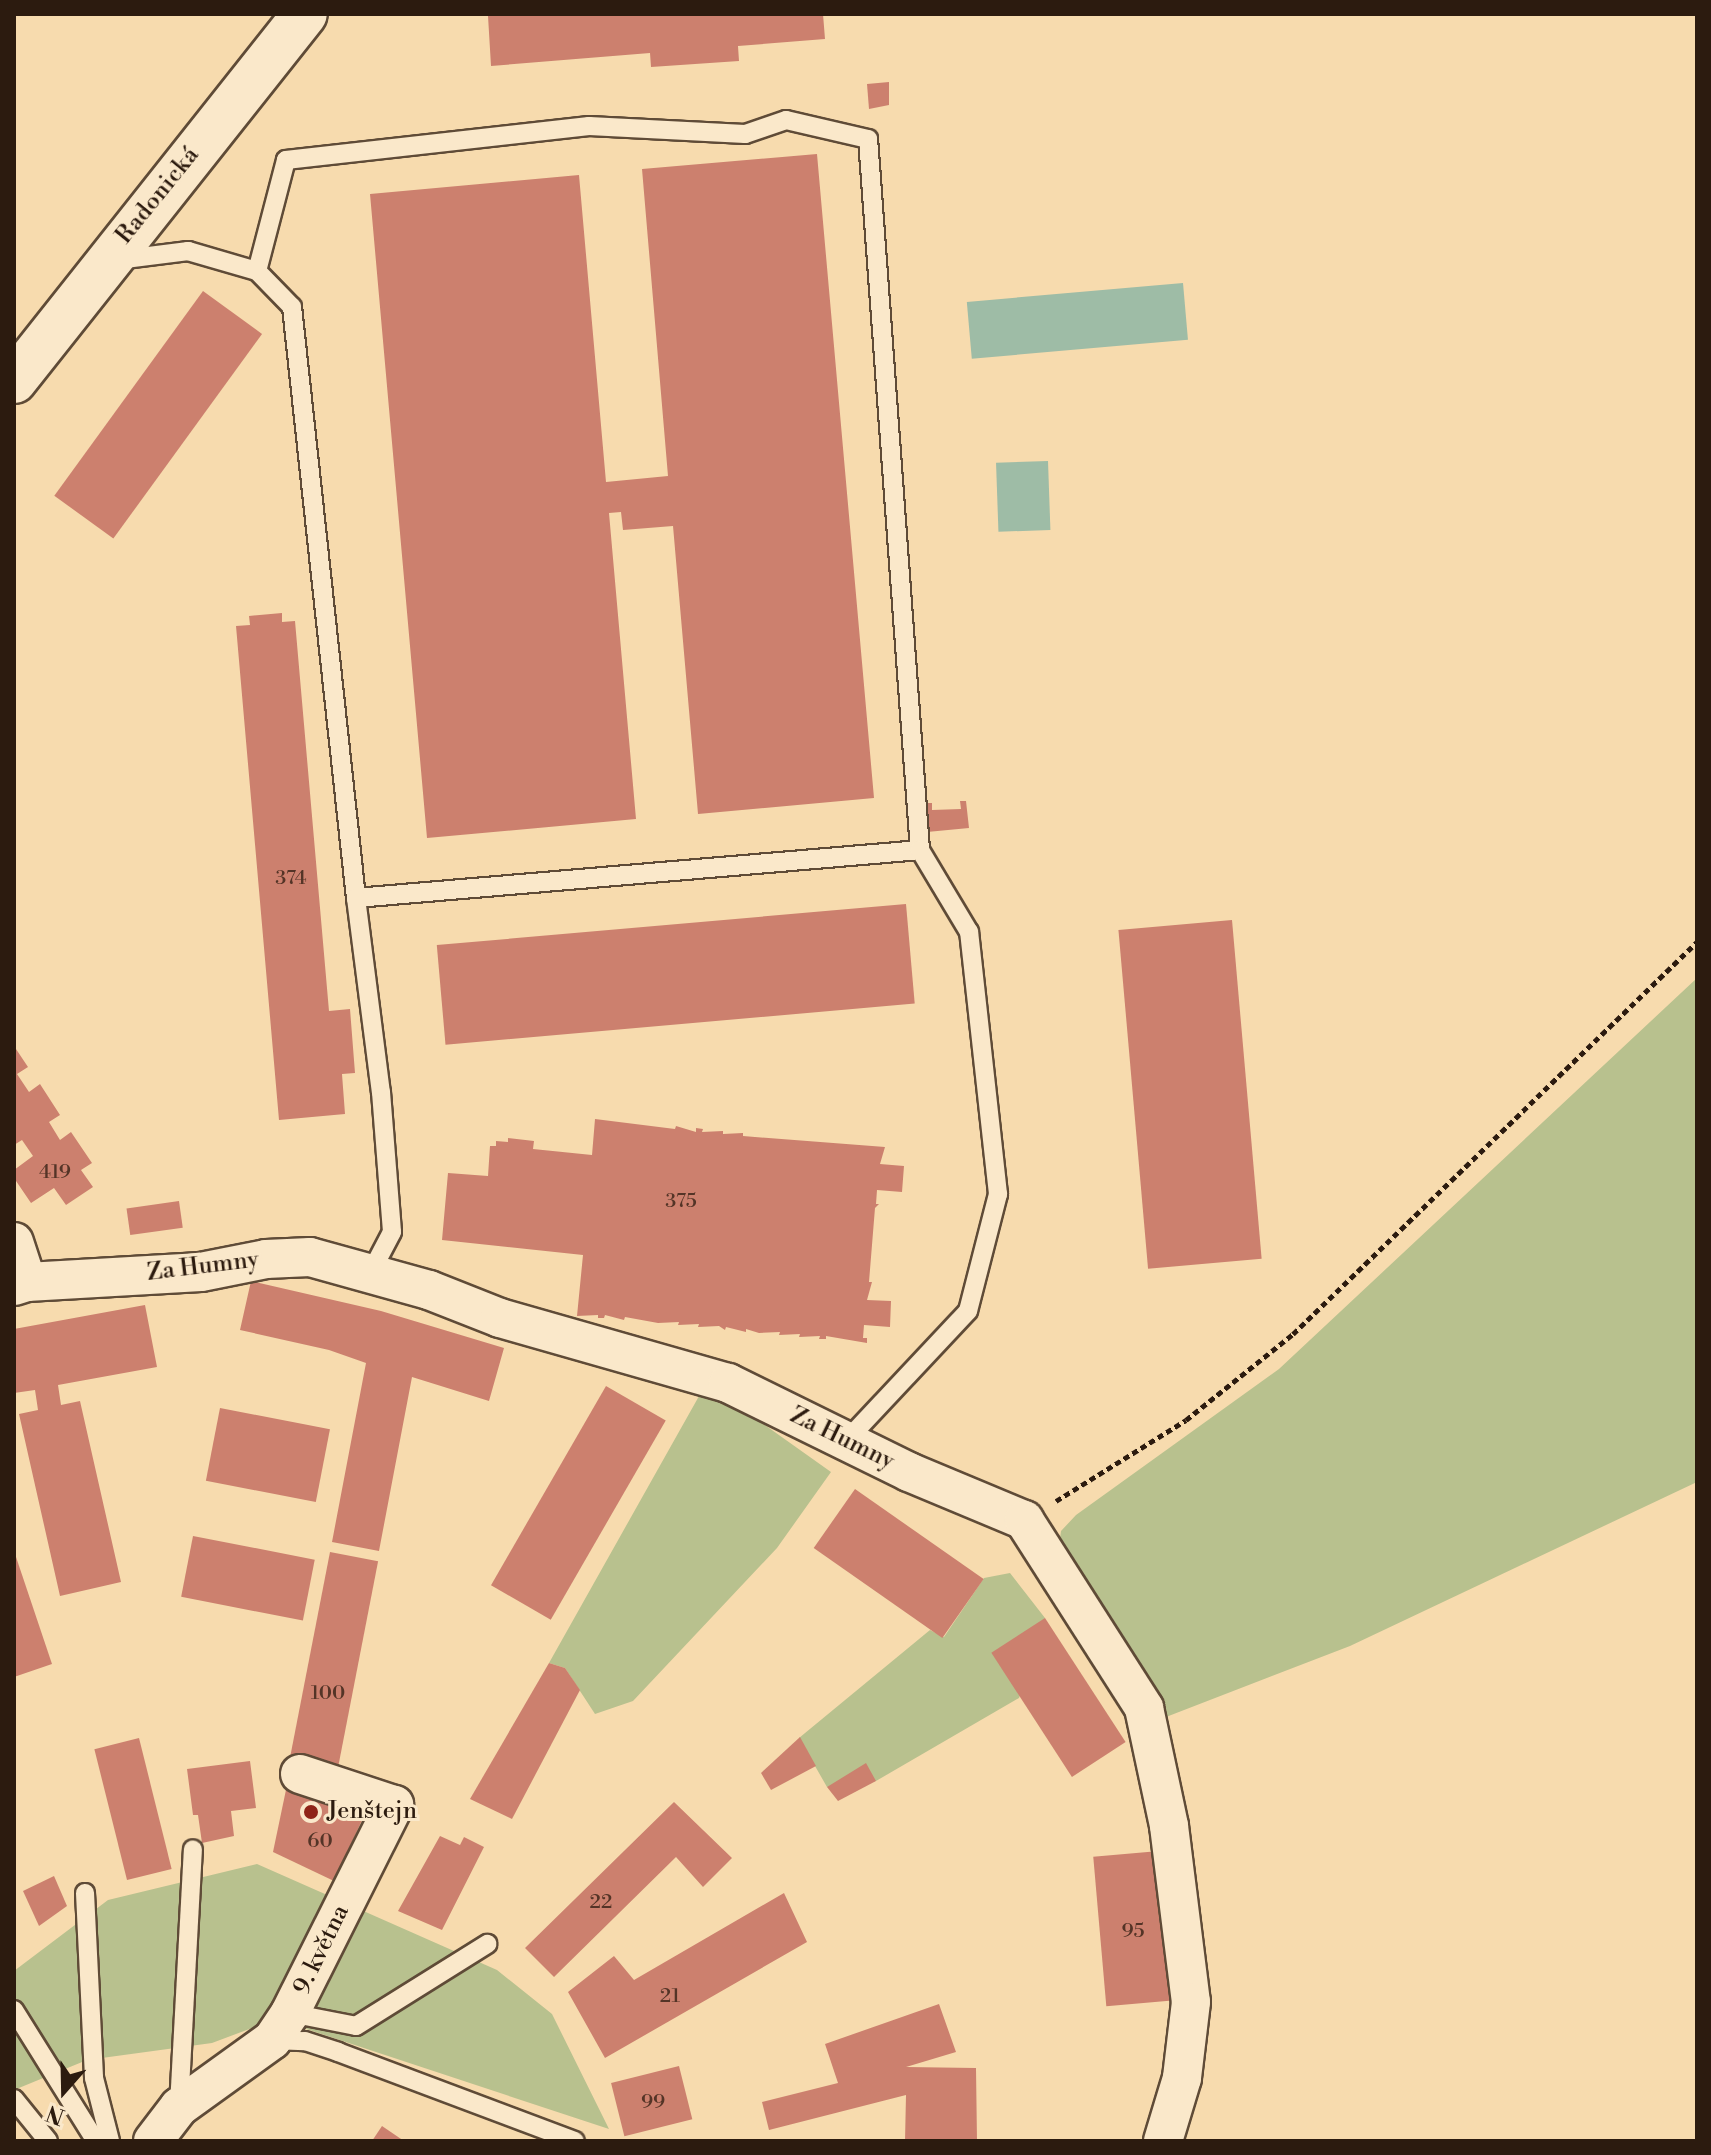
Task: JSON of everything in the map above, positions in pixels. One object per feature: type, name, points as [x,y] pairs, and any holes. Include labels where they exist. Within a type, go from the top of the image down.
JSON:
[{"type":"street","name":"Radonická","points":[[14,381],[305,14]]},
{"type":"street","points":[[14,1242],[20,1284]]},
{"type":"street","name":"Za Humny","points":[[20,1284],[201,1272],[266,1259],[310,1257],[371,1272],[500,1318],[728,1383],[846,1441],[1024,1520]]},
{"type":"street","points":[[1024,1520],[1144,1708],[1169,1826],[1191,2002],[1182,2078],[1163,2141]]},
{"type":"street","name":"9. května","points":[[153,2141],[179,2107],[281,2026],[394,1805],[300,1774]]},
{"type":"lane","points":[[257,271],[286,160],[589,126],[745,134],[786,120],[868,139],[920,850],[969,932],[998,1194],[968,1311],[846,1441]]},
{"type":"lane","points":[[106,262],[188,251],[257,271],[292,307],[356,898],[381,1092],[392,1232],[371,1272]]},
{"type":"lane","points":[[356,898],[920,850]]},
{"type":"lane","points":[[179,2107],[193,1849]]},
{"type":"lane","points":[[85,1893],[94,2078],[110,2141]]},
{"type":"lane","points":[[281,2026],[356,2026],[487,1944]]},
{"type":"lane","points":[[14,2010],[96,2141]]},
{"type":"lane","points":[[281,2026],[305,2041],[575,2141]]},
{"type":"lane","points":[[14,2099],[48,2141]]},
{"type":"path","points":[[1024,1520],[1186,1420],[1293,1334],[1697,942]]},
{"type":"shaded area","points":[[1183,283],[1188,340],[972,359],[967,302]]},
{"type":"shaded area","points":[[1048,461],[1050,530],[998,532],[996,463]]},
{"type":"shaded area","points":[[1697,978],[1697,1482],[1350,1646],[1166,1717],[1100,1606],[1059,1546],[1061,1531],[1076,1515],[1279,1369]]},
{"type":"shaded area","points":[[703,1389],[724,1396],[831,1472],[777,1548],[633,1701],[595,1714],[565,1668],[549,1663]]},
{"type":"shaded area","points":[[1010,1573],[1045,1618],[1019,1698],[876,1781],[827,1787],[799,1738],[930,1630],[944,1637],[984,1578]]},
{"type":"shaded area","points":[[257,1864],[497,1970],[552,2014],[609,2129],[276,2019],[212,2043],[87,2060],[14,2090],[14,1971],[108,1900]]},
{"type":"building","points":[[823,14],[825,39],[738,46],[739,61],[651,67],[650,53],[491,66],[488,16]]},
{"type":"building","points":[[889,82],[889,105],[869,109],[867,84]]},
{"type":"building","points":[[817,154],[874,798],[698,814],[673,526],[623,530],[621,512],[609,513],[636,819],[427,838],[370,194],[579,175],[606,482],[668,476],[642,169]]},
{"type":"building","points":[[203,291],[262,334],[113,539],[54,496]]},
{"type":"building","points":[[282,613],[282,622],[295,621],[329,1011],[350,1009],[355,1073],[342,1074],[345,1114],[279,1120],[236,626],[250,625],[249,616]]},
{"type":"building","points":[[960,801],[966,801],[969,828],[927,832],[926,803],[932,803],[932,810],[961,809]]},
{"type":"building","points":[[906,904],[915,1004],[446,1045],[437,945]]},
{"type":"building","points":[[1232,920],[1262,1259],[1148,1269],[1118,930]]},
{"type":"building","points":[[14,1046],[28,1067],[17,1074],[29,1092],[40,1084],[60,1115],[49,1122],[60,1140],[71,1132],[92,1163],[81,1170],[93,1187],[66,1205],[54,1188],[31,1203],[14,1178],[14,1170],[33,1156],[22,1140],[14,1145]]},
{"type":"building","points":[[595,1119],[675,1129],[676,1126],[696,1132],[696,1128],[703,1129],[702,1132],[723,1131],[723,1134],[743,1133],[743,1136],[885,1147],[880,1164],[904,1166],[902,1192],[877,1190],[876,1204],[879,1204],[875,1208],[869,1282],[872,1282],[867,1300],[891,1301],[890,1327],[864,1325],[863,1338],[867,1338],[867,1343],[826,1336],[826,1339],[819,1339],[820,1336],[799,1337],[800,1334],[779,1335],[780,1332],[759,1333],[746,1329],[746,1332],[726,1327],[725,1330],[719,1326],[698,1327],[699,1324],[678,1325],[679,1322],[658,1323],[625,1317],[624,1320],[605,1315],[604,1318],[598,1318],[598,1315],[577,1316],[583,1255],[442,1240],[448,1173],[488,1176],[490,1146],[496,1146],[496,1141],[508,1142],[508,1138],[534,1141],[533,1149],[592,1155]]},
{"type":"building","points":[[179,1201],[183,1228],[130,1235],[127,1208]]},
{"type":"building","points":[[251,1281],[381,1311],[504,1348],[489,1401],[412,1377],[379,1551],[332,1542],[366,1363],[329,1350],[240,1330]]},
{"type":"building","points":[[145,1305],[157,1367],[58,1385],[61,1405],[80,1401],[121,1582],[60,1596],[19,1414],[38,1410],[35,1390],[14,1393],[14,1329]]},
{"type":"building","points":[[606,1386],[666,1420],[551,1620],[491,1585]]},
{"type":"building","points":[[220,1408],[330,1429],[316,1502],[206,1481]]},
{"type":"building","points":[[855,1489],[984,1579],[942,1638],[814,1548]]},
{"type":"building","points":[[193,1536],[315,1560],[303,1621],[181,1597]]},
{"type":"building","points":[[14,1551],[52,1664],[14,1677]]},
{"type":"building","points":[[330,1552],[378,1561],[337,1771],[289,1762]]},
{"type":"building","points":[[1045,1618],[1126,1742],[1072,1777],[991,1653]]},
{"type":"building","points":[[549,1663],[565,1668],[580,1690],[512,1819],[470,1799]]},
{"type":"building","points":[[800,1737],[816,1766],[771,1790],[761,1773]]},
{"type":"building","points":[[139,1738],[172,1869],[127,1880],[94,1749]]},
{"type":"building","points":[[250,1761],[256,1808],[231,1811],[234,1836],[202,1843],[198,1815],[193,1815],[187,1769]]},
{"type":"building","points":[[866,1763],[876,1781],[838,1801],[827,1787]]},
{"type":"building","points":[[287,1785],[363,1818],[334,1881],[273,1852]]},
{"type":"building","points":[[674,1802],[732,1858],[703,1887],[676,1857],[554,1977],[525,1948]]},
{"type":"building","points":[[440,1836],[460,1845],[464,1837],[484,1847],[442,1930],[398,1911]]},
{"type":"building","points":[[1159,1851],[1172,2000],[1106,2006],[1093,1857]]},
{"type":"building","points":[[54,1876],[67,1906],[39,1926],[23,1891]]},
{"type":"building","points":[[784,1893],[807,1942],[605,2058],[568,1992],[614,1956],[634,1980]]},
{"type":"building","points":[[939,2004],[956,2052],[906,2067],[976,2068],[977,2141],[905,2141],[906,2095],[769,2130],[762,2102],[838,2083],[825,2044]]},
{"type":"building","points":[[679,2066],[692,2119],[624,2136],[611,2083]]},
{"type":"building","points":[[382,2126],[404,2141],[372,2141]]},
{"type":"place","name":"Jenštejn","points":[[311,1812]]}]
